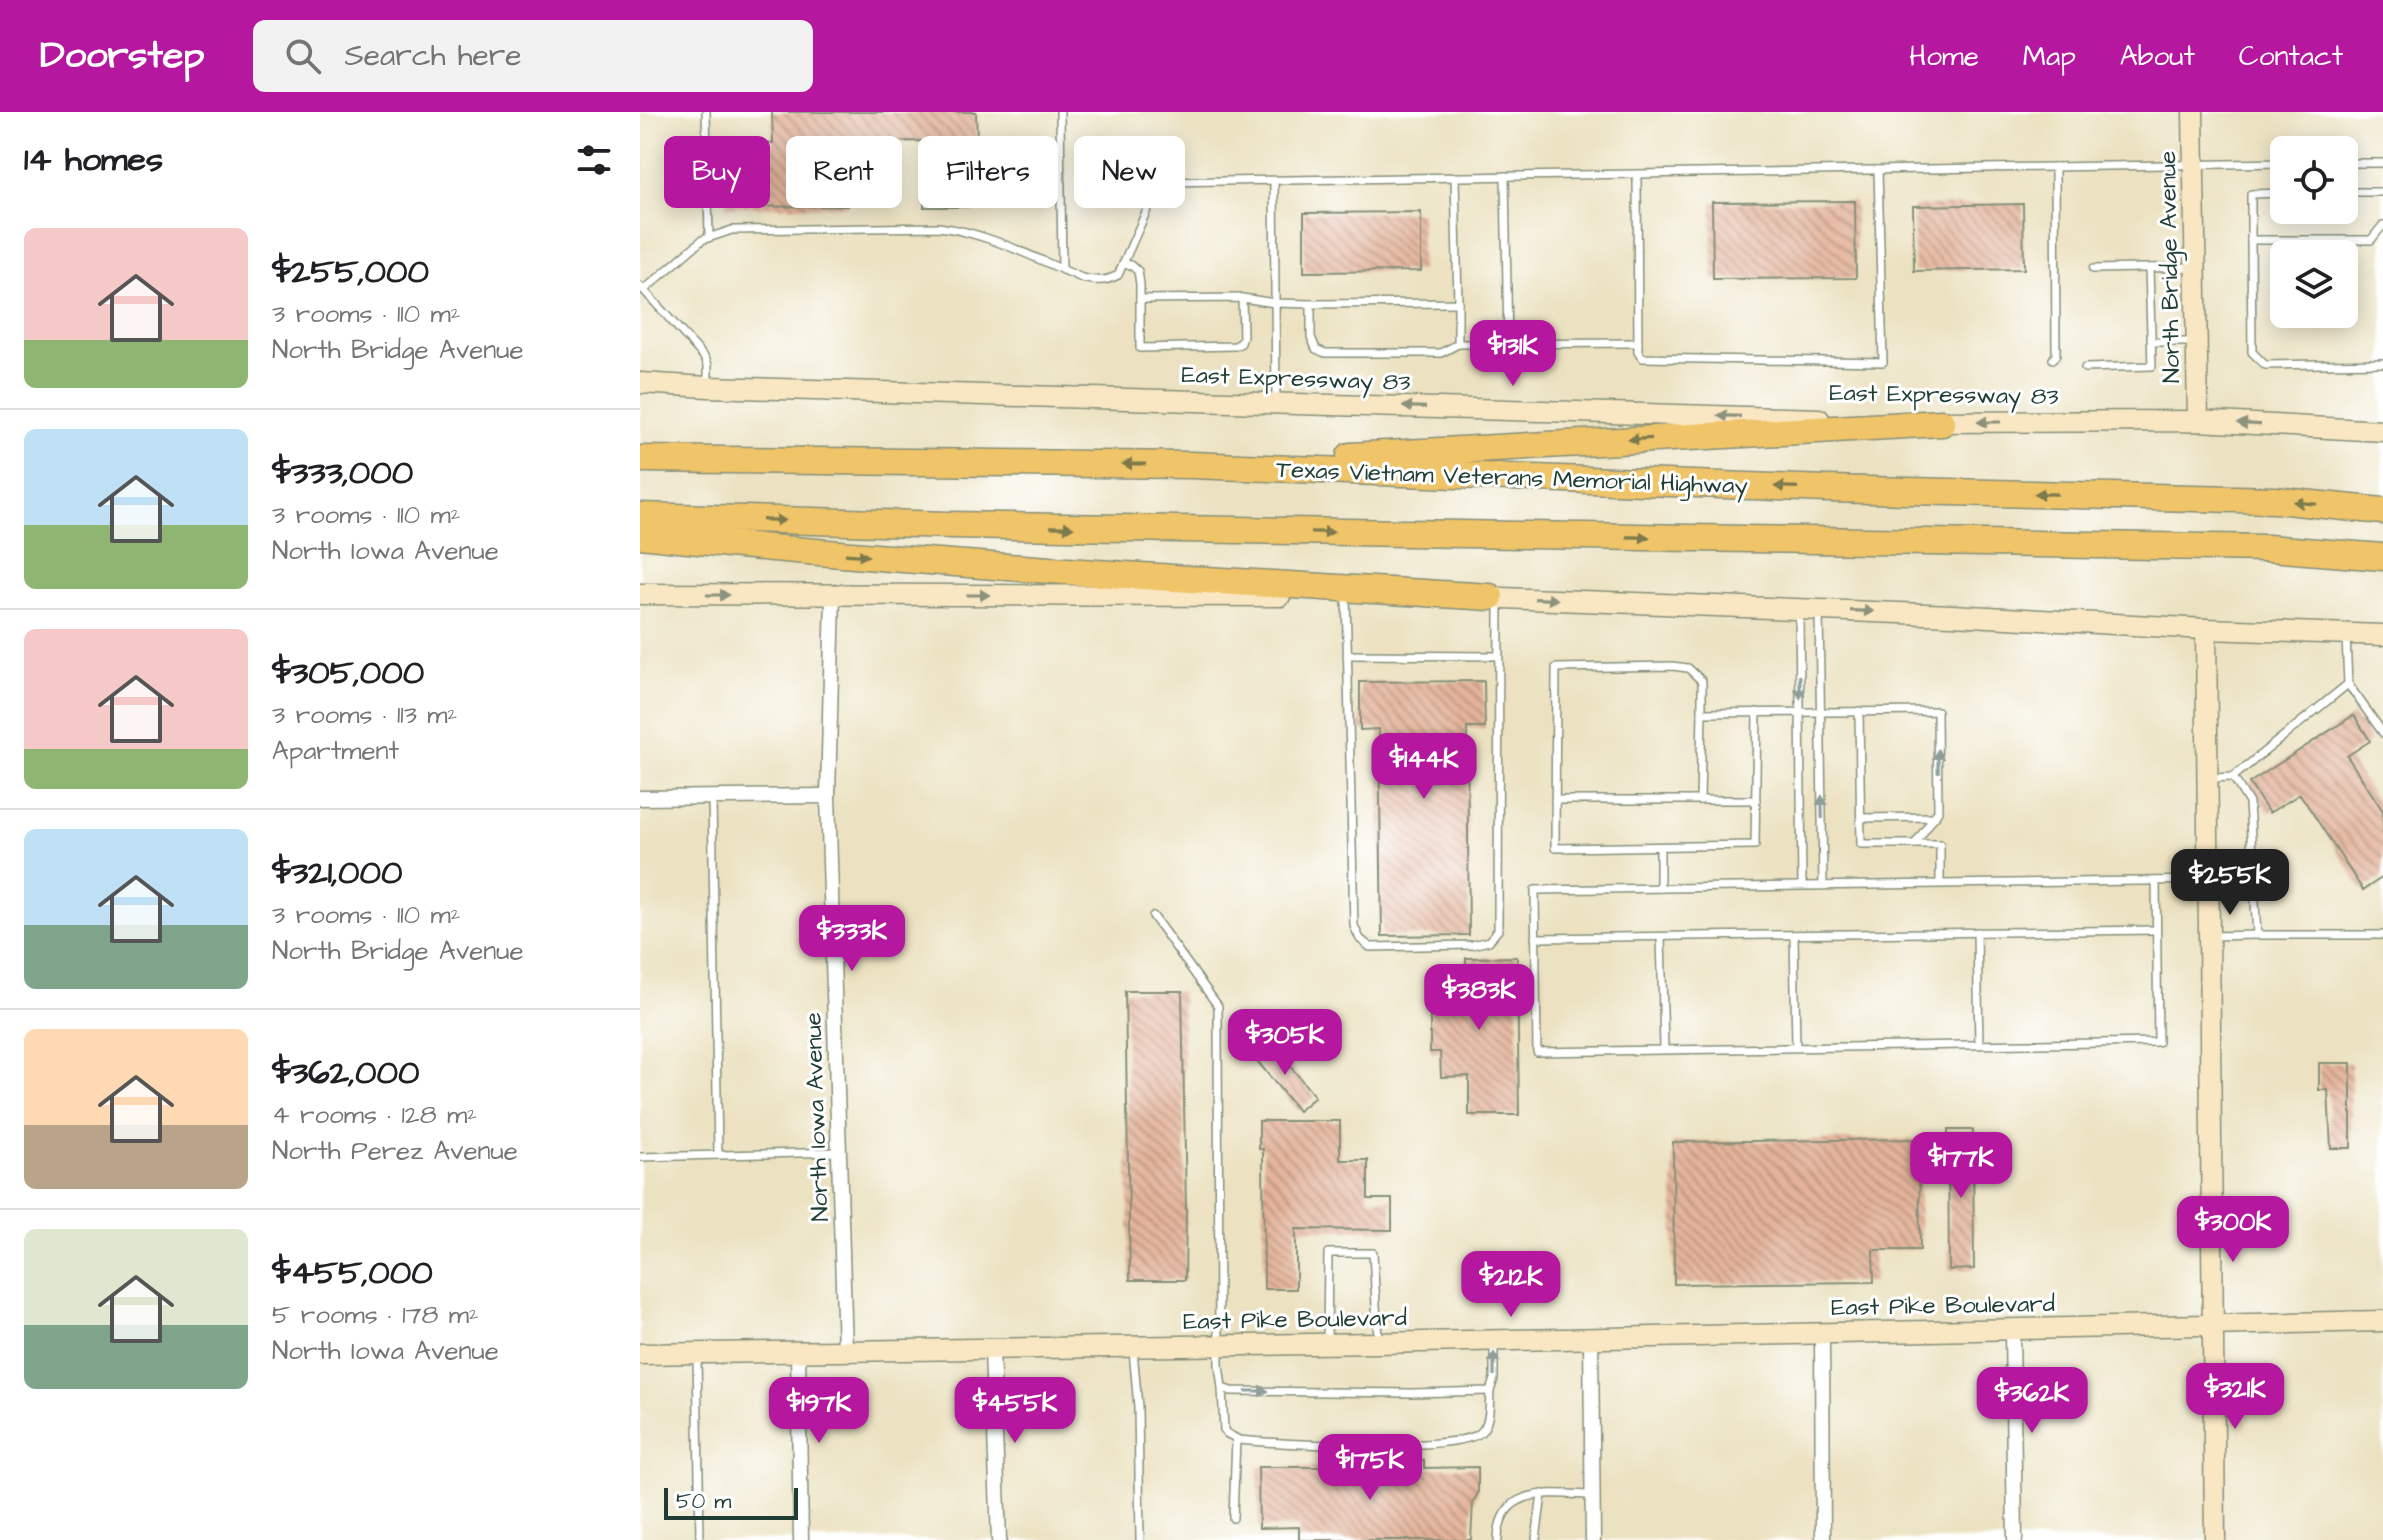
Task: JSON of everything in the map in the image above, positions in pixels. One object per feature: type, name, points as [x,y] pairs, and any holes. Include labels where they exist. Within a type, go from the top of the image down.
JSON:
[{"type":"highway","points":[[1191,465],[1942,423]]},
{"type":"highway","name":"Texas Vietnam Veterans Memorial Highway","points":[[640,459],[1191,465],[1827,489],[2275,500],[2383,511]]},
{"type":"highway","points":[[640,516],[950,525],[2268,548],[2383,557]]},
{"type":"highway","points":[[640,535],[761,548],[1059,571],[1494,597]]},
{"type":"main road","name":"North Bridge Avenue","points":[[2193,112],[2198,421]]},
{"type":"main road","name":"East Expressway 83","points":[[640,383],[1942,423],[2198,421],[2383,431]]},
{"type":"main road","points":[[640,594],[1494,597],[2383,635]]},
{"type":"main road","points":[[2206,629],[2215,1540]]},
{"type":"main road","name":"East Pike Boulevard","points":[[640,1354],[1133,1348],[2383,1321]]},
{"type":"street","name":"North Iowa Avenue","points":[[833,595],[828,796],[845,1350]]},
{"type":"street","points":[[640,798],[828,796]]},
{"type":"street","points":[[2012,1330],[2015,1540]]},
{"type":"street","points":[[1822,1334],[1823,1540]]},
{"type":"street","points":[[1591,1339],[1593,1540]]},
{"type":"street","points":[[992,1350],[999,1540]]},
{"type":"street","points":[[798,1351],[801,1540]]},
{"type":"lane","points":[[706,112],[709,237]]},
{"type":"lane","points":[[1060,112],[1062,270]]},
{"type":"lane","points":[[708,387],[705,358],[642,288],[689,249],[709,237],[732,230],[957,229],[1082,278],[1097,281],[1118,275],[1155,192],[1166,182],[2270,163]]},
{"type":"lane","points":[[2358,163],[2383,163]]},
{"type":"lane","points":[[2053,359],[2056,355],[2055,167]]},
{"type":"lane","points":[[1637,175],[1638,352],[1642,358],[1883,362],[1878,170]]},
{"type":"lane","points":[[1505,176],[1508,344]]},
{"type":"lane","points":[[1455,177],[1458,344]]},
{"type":"lane","points":[[1274,181],[1276,403]]},
{"type":"lane","points":[[2358,192],[2383,192]]},
{"type":"lane","points":[[2270,193],[2251,194],[2252,352],[2265,365],[2383,363]]},
{"type":"lane","points":[[2251,240],[2371,240],[2383,225]]},
{"type":"lane","points":[[1123,264],[1131,265],[1138,271],[1140,348],[1235,346],[1241,343],[1243,337],[1242,298]]},
{"type":"lane","points":[[2093,269],[2195,267]]},
{"type":"lane","points":[[2085,368],[2152,366],[2149,268]]},
{"type":"lane","points":[[1140,299],[1242,298],[1311,304],[1458,303]]},
{"type":"lane","points":[[1311,304],[1311,337],[1316,349],[1325,353],[1441,353],[1458,344],[1638,343]]},
{"type":"lane","points":[[2152,342],[2197,342]]},
{"type":"lane","points":[[1346,596],[1354,926],[1360,939],[1370,947],[1472,945],[1489,941],[1498,930],[1498,656],[1494,597]]},
{"type":"lane","points":[[1802,885],[1800,711],[1809,609]]},
{"type":"lane","points":[[1809,609],[1821,711],[1823,885]]},
{"type":"lane","points":[[2346,634],[2348,684],[2383,733]]},
{"type":"lane","points":[[1347,655],[1498,656]]},
{"type":"lane","points":[[1700,800],[1702,681],[1688,668],[1556,668],[1555,848],[1755,845],[1757,712]]},
{"type":"lane","points":[[2207,778],[2233,777],[2348,684]]},
{"type":"lane","points":[[1859,711],[1861,844],[1940,844],[1940,883]]},
{"type":"lane","points":[[1702,713],[1937,711],[1938,811],[1915,844]]},
{"type":"lane","points":[[2233,777],[2249,803],[2257,935]]},
{"type":"lane","points":[[712,797],[718,1155]]},
{"type":"lane","points":[[1555,800],[1756,800]]},
{"type":"lane","points":[[1861,818],[1935,817]]},
{"type":"lane","points":[[1660,847],[1660,888]]},
{"type":"lane","points":[[2156,881],[2158,1042],[1537,1052],[1535,890],[2208,880]]},
{"type":"lane","points":[[1153,916],[1218,1006],[1219,1365],[1226,1433],[1236,1439],[1263,1442],[1401,1444],[1469,1439],[1480,1433],[1488,1423],[1494,1379],[1494,1341]]},
{"type":"lane","points":[[1535,938],[2156,930]]},
{"type":"lane","points":[[1977,932],[1979,1044]]},
{"type":"lane","points":[[1794,935],[1796,1046]]},
{"type":"lane","points":[[2209,936],[2383,935]]},
{"type":"lane","points":[[1661,937],[1664,1049]]},
{"type":"lane","points":[[640,1157],[839,1152]]},
{"type":"lane","points":[[1327,1344],[1328,1253],[1373,1253],[1378,1343]]},
{"type":"lane","points":[[1133,1348],[1138,1407],[1140,1540]]},
{"type":"lane","points":[[697,1355],[700,1540]]},
{"type":"lane","points":[[1222,1388],[1231,1391],[1490,1391]]},
{"type":"lane","points":[[1233,1518],[1236,1439]]},
{"type":"lane","points":[[1498,1540],[1504,1510],[1517,1500],[1542,1494],[1593,1495]]},
{"type":"lane","points":[[1536,1540],[1542,1494]]},
{"type":"building","points":[[772,112],[976,112],[977,136],[918,136],[918,141],[902,141],[902,136],[786,136],[786,207],[770,207],[770,143],[773,143]]},
{"type":"building","points":[[1855,201],[1856,278],[1713,279],[1712,202]]},
{"type":"building","points":[[2023,204],[2024,269],[1914,271],[1913,206]]},
{"type":"building","points":[[1421,212],[1421,271],[1304,272],[1304,213]]},
{"type":"building","points":[[1484,681],[1485,728],[1467,728],[1469,935],[1382,936],[1379,729],[1360,730],[1360,682]]},
{"type":"building","points":[[2354,715],[2370,741],[2347,756],[2383,811],[2383,877],[2363,890],[2300,794],[2269,813],[2249,783]]},
{"type":"building","points":[[1517,957],[1519,1115],[1469,1115],[1469,1076],[1441,1077],[1440,1052],[1430,1052],[1430,978],[1445,978],[1445,970],[1466,970],[1466,958]]},
{"type":"building","points":[[1125,991],[1182,991],[1185,1280],[1130,1280]]},
{"type":"building","points":[[1272,1043],[1315,1097],[1298,1111],[1254,1057]]},
{"type":"building","points":[[2319,1063],[2351,1063],[2351,1148],[2331,1148],[2328,1090],[2319,1090]]},
{"type":"building","points":[[1259,1121],[1340,1121],[1340,1160],[1368,1160],[1368,1199],[1392,1199],[1392,1230],[1296,1229],[1296,1289],[1264,1289],[1263,1149],[1259,1149]]},
{"type":"building","points":[[1948,1130],[1973,1130],[1974,1269],[1949,1270]]},
{"type":"building","points":[[1919,1139],[1920,1250],[1873,1250],[1874,1282],[1674,1284],[1673,1142]]},
{"type":"building","points":[[1391,1459],[1424,1460],[1424,1468],[1478,1467],[1478,1493],[1473,1502],[1471,1540],[1299,1540],[1299,1527],[1259,1528],[1258,1467],[1391,1467]]}]
